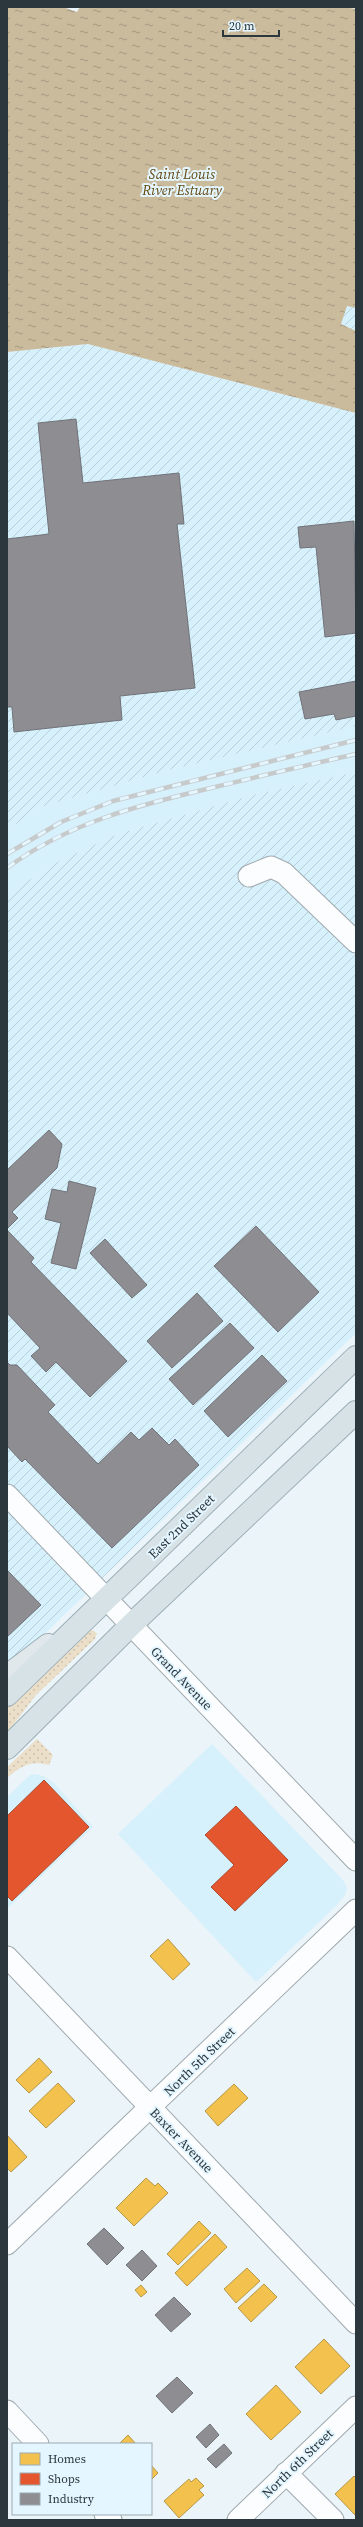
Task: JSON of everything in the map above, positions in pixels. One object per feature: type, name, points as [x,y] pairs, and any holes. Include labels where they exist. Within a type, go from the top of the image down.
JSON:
[{"type":"highway","name":"East 2nd Street","points":[[7,1695],[356,1357]]},
{"type":"highway","points":[[7,1748],[131,1625],[356,1412]]},
{"type":"main road","points":[[7,1676],[98,1606]]},
{"type":"street","points":[[249,876],[271,866],[284,873],[356,942]]},
{"type":"street","name":"Grand Avenue","points":[[7,1495],[98,1606],[131,1625],[356,1860]]},
{"type":"street","name":"North 5th Street","points":[[7,2244],[356,1910]]},
{"type":"street","name":"Baxter Avenue","points":[[7,1957],[356,2322]]},
{"type":"street","name":"North 6th Street","points":[[238,2520],[356,2407]]},
{"type":"street","points":[[7,2411],[37,2443]]},
{"type":"street","points":[[286,2473],[333,2520]]},
{"type":"shaded area","points":[[347,306],[356,308],[356,331],[341,324]]},
{"type":"shaded area","points":[[88,344],[356,413],[356,726],[168,770],[41,807],[7,830],[7,352]]},
{"type":"shaded area","points":[[356,726],[356,772],[253,795],[118,834],[55,863],[7,895],[7,830],[41,807],[168,770]]},
{"type":"shaded area","points":[[356,772],[356,1333],[7,1670],[7,895],[55,863],[118,834],[253,795]]},
{"type":"shaded area","points":[[92,1630],[97,1633],[95,1639],[36,1695],[7,1733],[7,1708],[85,1633]]},
{"type":"shaded area","points":[[37,1739],[53,1755],[49,1765],[37,1763],[26,1765],[7,1778],[7,1767]]},
{"type":"shaded area","points":[[212,1744],[343,1880],[347,1888],[345,1895],[336,1906],[256,1982],[118,1834]]},
{"type":"shaded area","points":[[35,1774],[43,1776],[53,1782],[93,1827],[7,1909],[7,1797],[30,1775]]},
{"type":"water","name":"Saint Louis River Estuary","points":[[7,7],[63,7],[77,12],[80,7],[344,7],[356,9],[356,308],[347,306],[341,324],[356,331],[356,413],[88,344],[7,352]]},
{"type":"building: Homes","points":[[168,1939],[190,1964],[173,1980],[150,1956]]},
{"type":"building: Homes","points":[[39,2058],[52,2072],[29,2093],[16,2080]]},
{"type":"building: Homes","points":[[58,2083],[75,2101],[46,2128],[29,2111]]},
{"type":"building: Homes","points":[[234,2084],[248,2098],[218,2126],[205,2111]]},
{"type":"building: Homes","points":[[7,2135],[27,2157],[11,2172],[7,2168]]},
{"type":"building: Homes","points":[[146,2178],[155,2186],[158,2183],[168,2193],[134,2226],[116,2208]]},
{"type":"building: Homes","points":[[199,2221],[211,2233],[178,2265],[167,2254]]},
{"type":"building: Homes","points":[[215,2234],[227,2247],[187,2286],[175,2273]]},
{"type":"building: Homes","points":[[247,2268],[260,2281],[236,2303],[224,2289]]},
{"type":"building: Homes","points":[[264,2284],[277,2297],[251,2322],[238,2308]]},
{"type":"building: Homes","points":[[141,2285],[147,2292],[141,2297],[135,2290]]},
{"type":"building: Homes","points":[[324,2339],[350,2366],[321,2394],[295,2367]]},
{"type":"building: Homes","points":[[276,2385],[301,2412],[271,2440],[246,2414]]},
{"type":"building: Homes","points":[[128,2435],[135,2443],[120,2443]]},
{"type":"building: Homes","points":[[152,2466],[158,2473],[152,2479]]},
{"type":"building: Homes","points":[[354,2476],[356,2478],[356,2516],[335,2494]]},
{"type":"building: Homes","points":[[196,2478],[204,2486],[199,2490],[204,2495],[179,2518],[164,2501],[189,2479],[191,2482]]},
{"type":"building: Shops","points":[[44,1780],[89,1827],[12,1901],[7,1896],[7,1816]]},
{"type":"building: Shops","points":[[236,1806],[288,1860],[235,1911],[211,1887],[234,1865],[205,1835]]},
{"type":"building: Industry","points":[[76,419],[83,483],[179,473],[184,524],[177,524],[195,688],[120,696],[122,720],[14,732],[12,707],[7,707],[7,539],[49,534],[38,423]]},
{"type":"building: Industry","points":[[354,521],[356,633],[325,637],[316,547],[300,548],[298,527]]},
{"type":"building: Industry","points":[[356,681],[356,716],[336,720],[334,714],[305,719],[299,692]]},
{"type":"building: Industry","points":[[49,1130],[62,1144],[57,1168],[12,1212],[18,1218],[7,1229],[7,1170]]},
{"type":"building: Industry","points":[[69,1181],[96,1188],[76,1269],[51,1263],[61,1223],[45,1219],[52,1189],[67,1192]]},
{"type":"building: Industry","points":[[256,1226],[319,1292],[278,1332],[214,1266]]},
{"type":"building: Industry","points":[[7,1230],[34,1258],[31,1262],[127,1361],[90,1397],[56,1362],[46,1372],[31,1356],[40,1348],[7,1313]]},
{"type":"building: Industry","points":[[105,1239],[147,1285],[132,1298],[90,1253]]},
{"type":"building: Industry","points":[[197,1293],[223,1321],[172,1368],[147,1341]]},
{"type":"building: Industry","points":[[230,1323],[254,1348],[193,1405],[169,1379]]},
{"type":"building: Industry","points":[[262,1355],[287,1381],[228,1437],[204,1411]]},
{"type":"building: Industry","points":[[7,1362],[10,1365],[17,1365],[55,1405],[48,1412],[98,1464],[131,1432],[139,1440],[152,1428],[169,1445],[175,1439],[199,1465],[112,1548],[25,1459],[22,1462],[7,1446]]},
{"type":"building: Industry","points":[[7,1570],[41,1605],[7,1637]]},
{"type":"building: Industry","points":[[104,2228],[124,2248],[107,2265],[87,2244]]},
{"type":"building: Industry","points":[[142,2250],[157,2266],[142,2281],[126,2265]]},
{"type":"building: Industry","points":[[174,2297],[191,2314],[171,2332],[155,2315]]},
{"type":"building: Industry","points":[[177,2377],[193,2393],[172,2413],[156,2396]]},
{"type":"building: Industry","points":[[210,2424],[219,2435],[206,2448],[196,2437]]},
{"type":"building: Industry","points":[[224,2444],[232,2453],[216,2468],[207,2459]]},
{"type":"railway","points":[[7,854],[61,822],[113,801],[356,740]]},
{"type":"railway","points":[[7,868],[30,852],[79,827],[131,809],[184,794],[356,754]]}]
